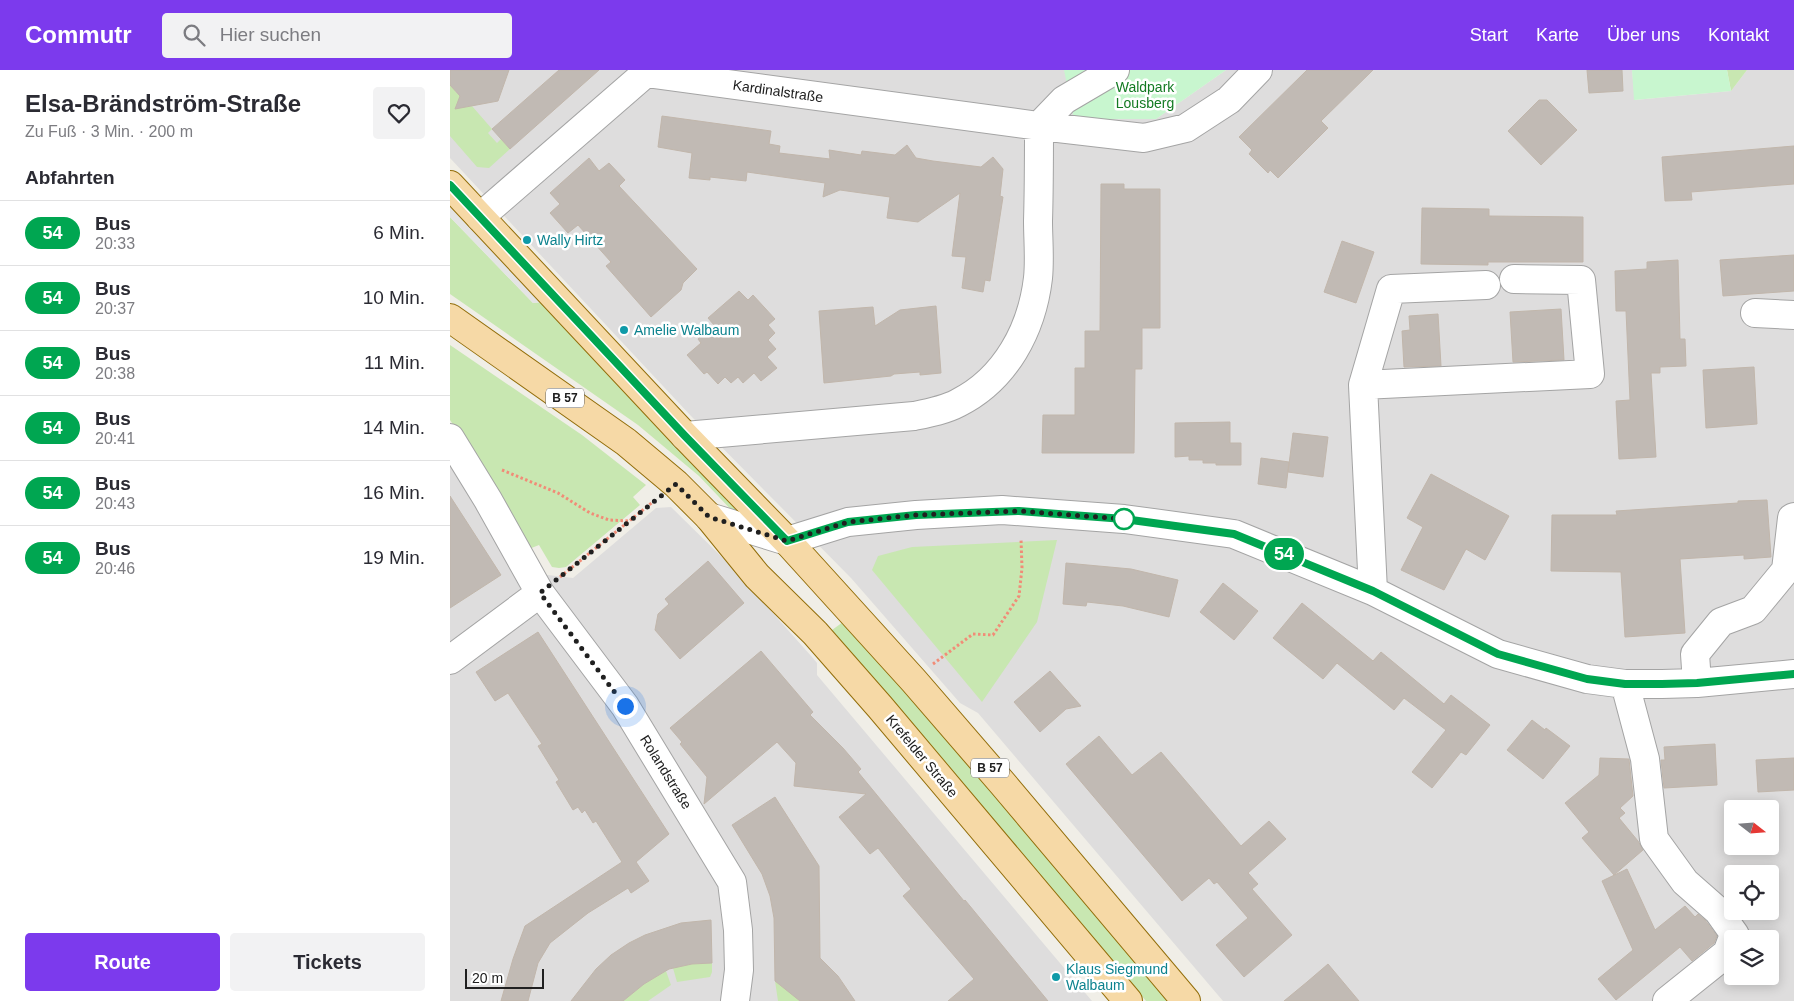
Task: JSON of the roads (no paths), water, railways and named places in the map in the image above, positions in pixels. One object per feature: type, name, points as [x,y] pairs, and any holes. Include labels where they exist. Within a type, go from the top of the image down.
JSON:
[{"type":"main road","name":"B 57","points":[[450,185],[685,436],[787,541],[914,681],[1186,1001]]},
{"type":"main road","name":"Krefelder Straße","points":[[450,318],[626,442],[676,484],[709,517],[757,576],[814,633],[880,707],[1128,1001]]},
{"type":"street","points":[[685,436],[914,416],[957,404],[982,389],[1002,368],[1021,339],[1033,306],[1038,276],[1039,126],[1064,100],[1115,70]]},
{"type":"street","name":"Kardinalstraße","points":[[480,217],[646,73],[1039,126],[1144,138],[1186,128],[1229,100],[1258,70]]},
{"type":"street","points":[[1363,385],[1590,374],[1580,280],[1514,280]]},
{"type":"street","points":[[1373,591],[1363,385],[1391,289],[1486,285]]},
{"type":"street","points":[[1755,313],[1794,314]]},
{"type":"street","name":"Rolandstraße","points":[[450,438],[540,593],[625,706],[732,882],[738,930],[739,970],[735,1001]]},
{"type":"street","points":[[787,541],[848,522],[916,515],[1002,510],[1124,519],[1234,534],[1373,591],[1498,654],[1587,679],[1625,684],[1697,683],[1794,674]]},
{"type":"street","name":"Krefelder Straße","points":[[709,517],[787,541]]},
{"type":"street","points":[[1697,683],[1695,654],[1721,622],[1753,610],[1786,570],[1792,518],[1794,517]]},
{"type":"street","points":[[450,660],[540,593]]},
{"type":"street","points":[[1625,684],[1646,758],[1654,839],[1686,882],[1718,911],[1731,930]]},
{"type":"street","points":[[1667,1001],[1724,954]]},
{"type":"place","name":"Wally Hirtz","points":[[527,240]]},
{"type":"place","name":"Amelie Walbaum","points":[[624,330]]},
{"type":"place","name":"Klaus Siegmund Walbaum","points":[[1056,977]]},
{"type":"park label","name":"Waldpark Lousberg","points":[[1145,95]]}]
